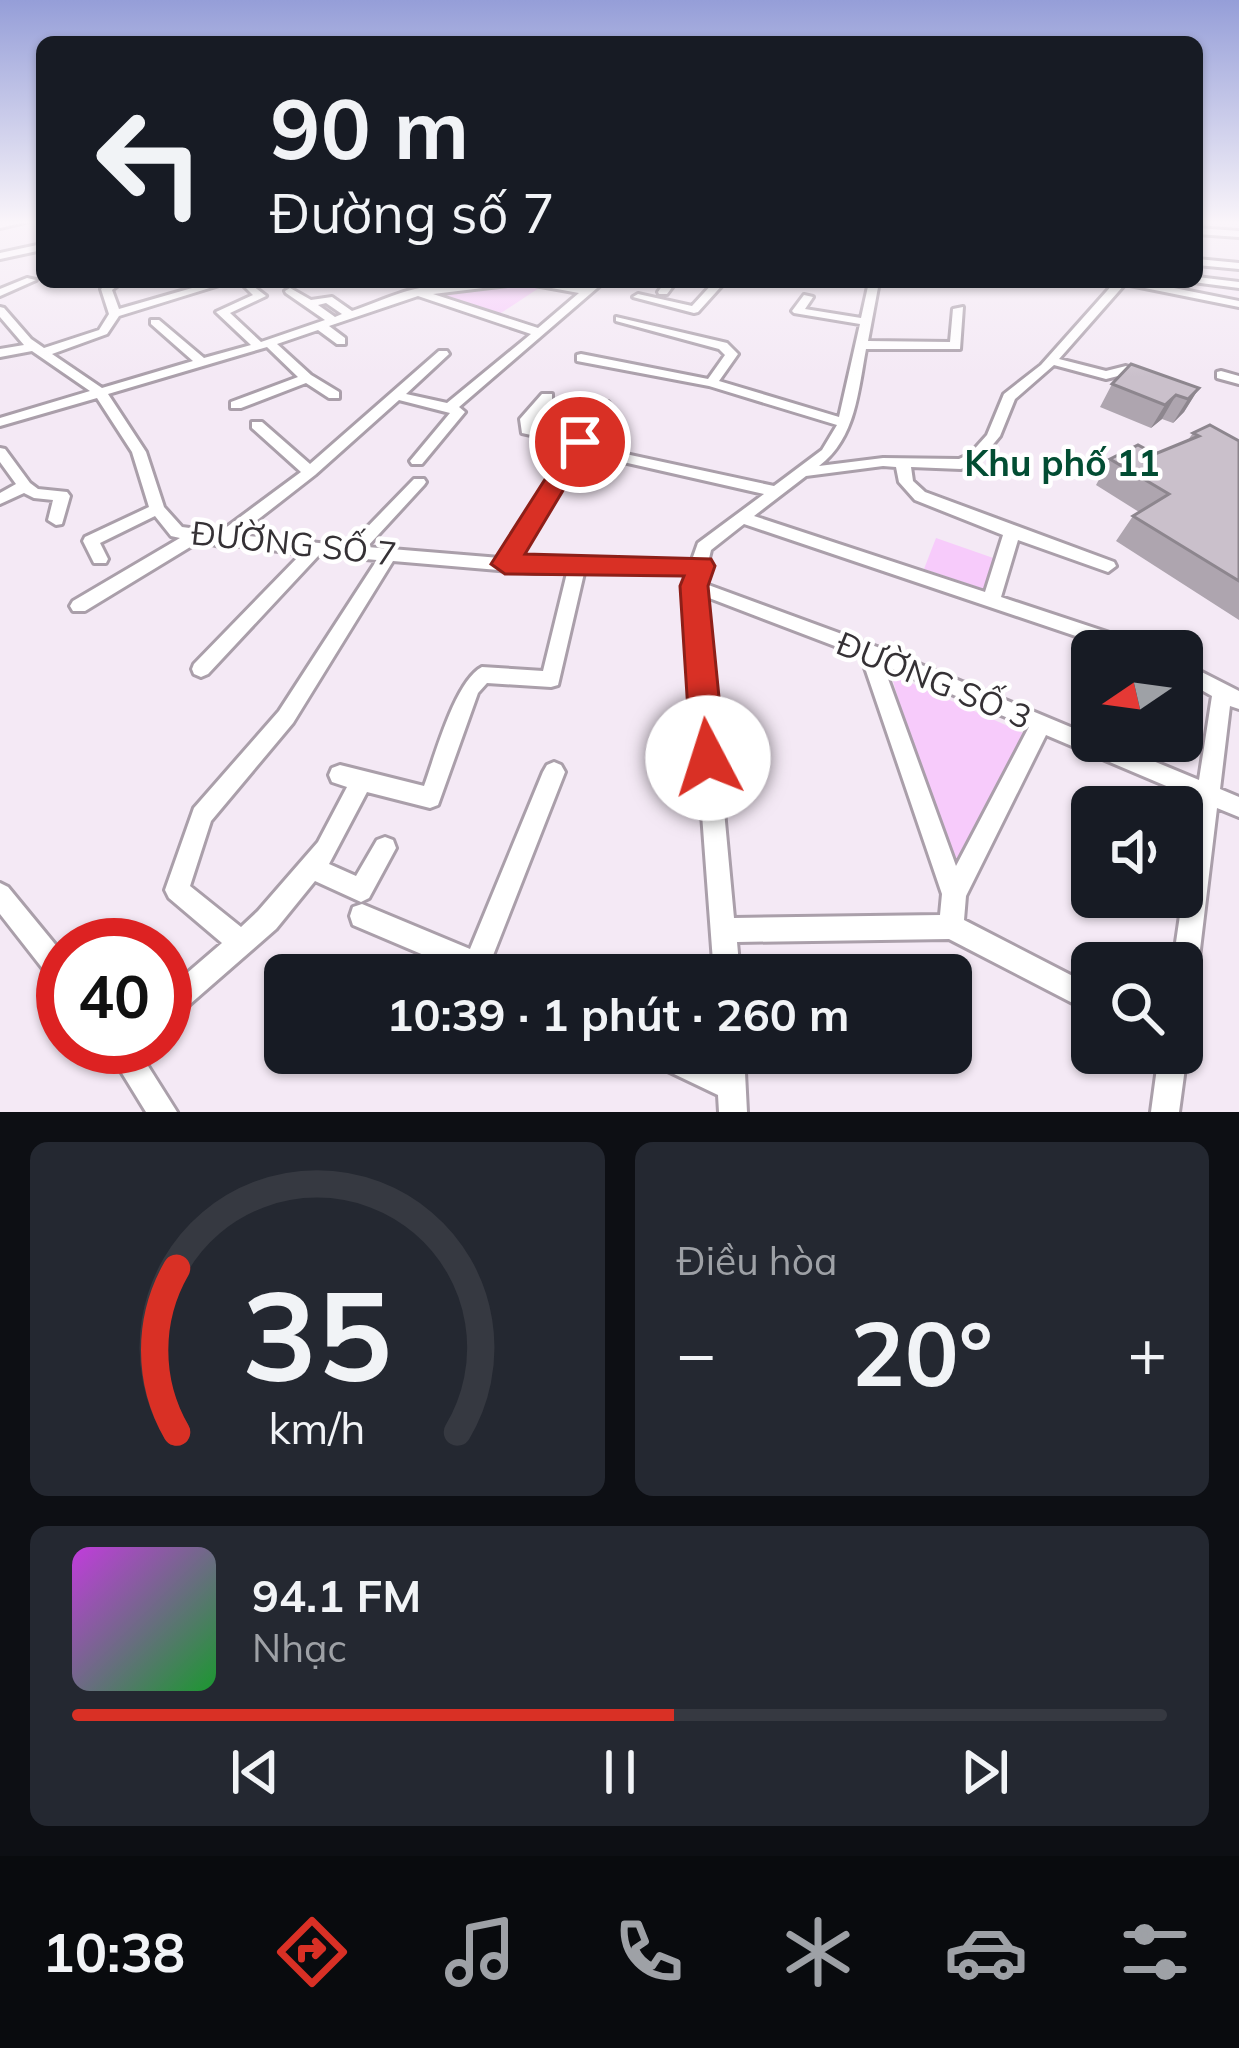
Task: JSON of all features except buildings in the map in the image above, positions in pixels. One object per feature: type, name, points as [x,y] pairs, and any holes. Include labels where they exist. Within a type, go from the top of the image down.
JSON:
[{"type":"street","points":[[0,293],[31,280]]},
{"type":"street","points":[[1203,281],[1239,284]]},
{"type":"street","points":[[108,288],[115,314]]},
{"type":"street","points":[[0,353],[40,350],[103,332],[115,314],[204,288]]},
{"type":"street","points":[[251,288],[261,296],[222,311],[334,394]]},
{"type":"street","points":[[0,422],[264,344],[414,288]]},
{"type":"street","points":[[419,288],[538,332]]},
{"type":"street","points":[[450,408],[591,288]]},
{"type":"street","points":[[638,297],[694,310],[714,288]]},
{"type":"street","points":[[725,954],[698,576],[704,547],[826,454],[845,423],[873,288]]},
{"type":"street","points":[[802,474],[837,465],[962,464],[975,457],[993,436],[1009,397],[1051,361],[1119,288]]},
{"type":"street","points":[[1156,288],[1239,304]]},
{"type":"street","points":[[290,291],[310,304],[341,341]]},
{"type":"street","points":[[808,297],[798,310],[867,322]]},
{"type":"street","points":[[310,304],[328,298],[350,314]]},
{"type":"street","points":[[141,307],[201,362]]},
{"type":"street","name":"ĐƯỜNG SỐ 7","points":[[0,310],[40,350],[100,392],[139,452],[158,509],[177,532],[315,549],[698,576]]},
{"type":"street","points":[[862,344],[956,346],[959,310]]},
{"type":"street","points":[[620,319],[723,346],[732,354],[711,383]]},
{"type":"street","points":[[220,540],[310,472],[443,354]]},
{"type":"street","points":[[581,358],[711,383],[845,423]]},
{"type":"street","points":[[1051,361],[1106,375],[1126,370],[1160,380]]},
{"type":"street","points":[[1221,375],[1239,380]]},
{"type":"street","points":[[236,405],[307,378]]},
{"type":"street","points":[[396,395],[458,412],[417,461]]},
{"type":"street","points":[[547,397],[526,419],[527,430],[778,492]]},
{"type":"street","points":[[505,564],[586,447],[603,405]]},
{"type":"street","points":[[256,425],[310,472]]},
{"type":"street","points":[[0,452],[25,487],[34,493],[62,496],[56,520]]},
{"type":"street","points":[[903,462],[906,482],[920,496],[1108,566]]},
{"type":"street","points":[[352,552],[419,482]]},
{"type":"street","points":[[0,499],[25,487]]},
{"type":"street","points":[[100,559],[91,541],[158,509]]},
{"type":"street","points":[[742,518],[1080,630]]},
{"type":"street","points":[[992,600],[1012,532]]},
{"type":"street","points":[[79,606],[196,536]]},
{"type":"street","points":[[201,669],[315,549]]},
{"type":"street","points":[[241,943],[177,890],[202,814],[286,718],[389,554]]},
{"type":"street","points":[[192,986],[241,943],[326,850],[351,778],[430,799],[470,689],[482,675],[551,679],[578,567]]},
{"type":"street","name":"ĐƯỜNG SỐ 3","points":[[698,576],[1239,807]]},
{"type":"street","points":[[869,652],[954,894]]},
{"type":"street","points":[[1189,942],[1210,794],[1231,696],[1203,681]]},
{"type":"street","points":[[950,927],[954,894],[1041,724]]},
{"type":"street","points":[[494,954],[554,772]]},
{"type":"street","points":[[311,868],[361,890],[385,848]]},
{"type":"street","points":[[0,895],[36,940]]},
{"type":"street","points":[[362,916],[453,954]]},
{"type":"street","points":[[722,930],[950,927],[1071,989]]},
{"type":"street","points":[[138,1074],[163,1112]]},
{"type":"street","points":[[693,1074],[732,1100]]},
{"type":"street","points":[[1165,1112],[1170,1074]]},
{"type":"shaded area","points":[[539,288],[495,317],[431,298],[433,292]]},
{"type":"shaded area","points":[[936,538],[999,560],[987,590],[924,569]]},
{"type":"shaded area","points":[[891,674],[1028,735],[954,894]]},
{"type":"district","name":"Khu phố 11","points":[[1062,463]]},
{"type":"route","points":[[580,442],[505,564],[701,566],[694,586],[708,758]]}]
